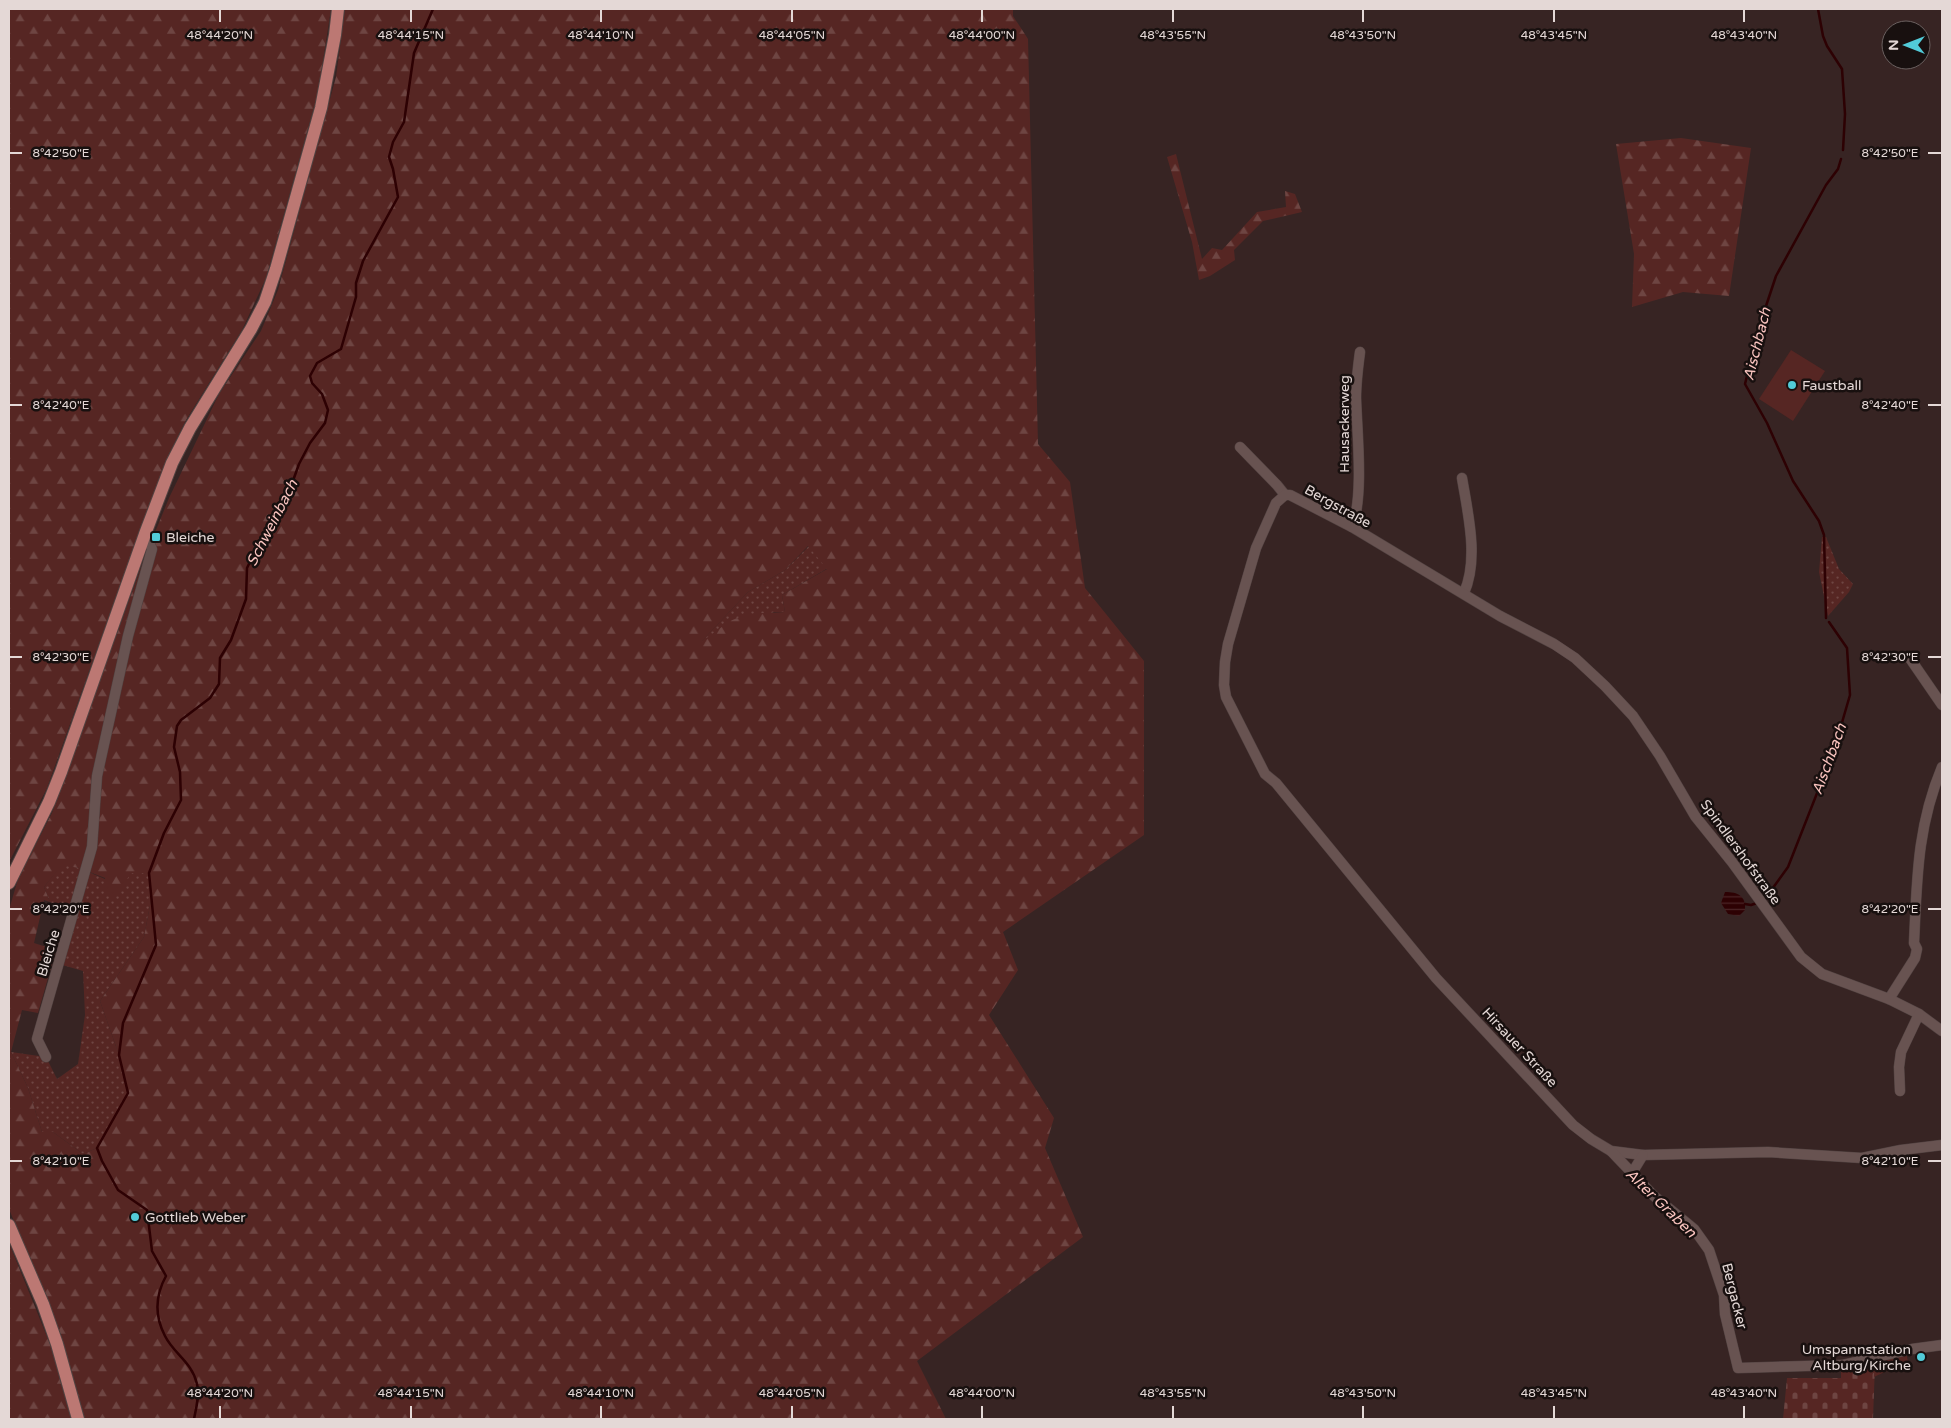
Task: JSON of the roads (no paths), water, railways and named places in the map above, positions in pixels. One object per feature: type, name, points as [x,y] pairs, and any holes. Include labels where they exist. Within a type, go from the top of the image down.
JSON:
[{"type":"main road","points":[[9,883],[49,802],[61,772],[172,463],[190,428],[265,302],[321,108],[334,44],[338,9]]},
{"type":"main road","points":[[9,1225],[43,1304],[57,1344],[78,1419]]},
{"type":"street","name":"Hausackerweg","points":[[1352,527],[1358,494],[1356,396],[1360,352]]},
{"type":"street","points":[[1240,447],[1278,485],[1285,495]]},
{"type":"street","points":[[1462,478],[1472,548],[1469,580],[1464,593]]},
{"type":"street","name":"Bergstraße","points":[[1224,685],[1228,644],[1256,548],[1276,503],[1285,495],[1300,499],[1352,527],[1500,616],[1554,644]]},
{"type":"street","name":"Bleiche","points":[[46,1058],[37,1039],[92,847],[97,776],[128,636],[152,549],[145,534]]},
{"type":"street","name":"Spindlershofstraße","points":[[1554,644],[1575,658],[1633,716],[1660,756],[1695,816],[1732,862],[1801,957],[1822,974],[1889,999],[1919,1014],[1942,1031]]},
{"type":"street","points":[[1909,657],[1942,706]]},
{"type":"street","name":"Hirsauer Straße","points":[[1224,685],[1226,697],[1265,774],[1276,783],[1436,978],[1574,1125],[1591,1140],[1611,1151],[1643,1155],[1768,1152],[1862,1158],[1901,1150],[1942,1146]]},
{"type":"street","points":[[1889,999],[1915,958],[1917,949],[1914,943],[1918,866],[1924,819],[1942,767]]},
{"type":"street","points":[[1900,1091],[1899,1067],[1901,1052],[1919,1014]]},
{"type":"street","name":"Bergacker","points":[[1611,1151],[1654,1196],[1694,1229],[1709,1250],[1724,1295],[1725,1314],[1738,1368],[1842,1365],[1912,1349],[1942,1345]]},
{"type":"street","points":[[1632,1173],[1643,1155]]},
{"type":"waterway","name":"Schweinbach","points":[[194,1419],[198,1393],[195,1376],[165,1336],[159,1321],[158,1298],[166,1276],[152,1251],[147,1210],[118,1190],[97,1148],[128,1093],[119,1055],[123,1023],[156,945],[149,873],[164,833],[181,800],[180,772],[174,747],[177,726],[181,720],[210,698],[219,684],[220,658],[231,640],[246,599],[247,568],[261,539],[290,489],[299,464],[310,443],[325,423],[328,410],[322,394],[312,383],[310,376],[317,363],[341,349],[356,297],[356,283],[363,261],[398,197],[389,157],[393,142],[404,122],[414,53],[433,9]]},
{"type":"waterway","name":"Aischbach","points":[[1818,9],[1823,36],[1827,46],[1842,69],[1845,114],[1843,150]]},
{"type":"waterway","name":"Aischbach","points":[[1826,618],[1824,535],[1819,521],[1793,481],[1767,423],[1745,384],[1759,327],[1776,276],[1826,185],[1838,169],[1841,159]]},
{"type":"waterway","name":"Aischbach","points":[[1770,892],[1788,867],[1834,750],[1850,695],[1847,648],[1829,622]]},
{"type":"waterway","name":"Aischbach","points":[[1745,904],[1757,903]]},
{"type":"place","name":"Faustball","points":[[1792,385]]},
{"type":"place","name":"Bleiche","points":[[156,537]]},
{"type":"place","name":"Gottlieb Weber","points":[[135,1217]]},
{"type":"place","name":"Umspannstation Altburg/Kirche","points":[[1921,1357]]},
{"type":"water label","name":"Alter Graben","points":[[1661,1203]]}]
